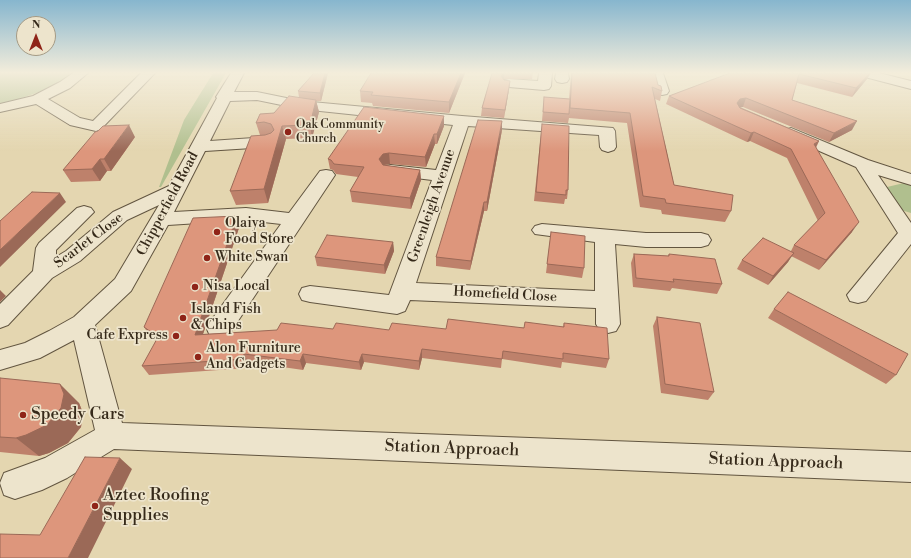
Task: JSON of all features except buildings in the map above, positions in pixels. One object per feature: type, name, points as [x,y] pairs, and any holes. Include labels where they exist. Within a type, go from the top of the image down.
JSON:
[{"type":"street","points":[[38,99],[75,122],[96,126],[122,99]]},
{"type":"street","points":[[0,108],[38,99]]},
{"type":"street","name":"Chipperfield Road","points":[[0,360],[31,351],[58,338],[82,323],[123,285],[141,257],[222,99]]},
{"type":"street","points":[[272,99],[301,105],[462,121],[607,131],[608,147]]},
{"type":"street","name":"Greenleigh Avenue","points":[[310,294],[397,305],[462,121]]},
{"type":"street","points":[[778,127],[862,164],[911,180]]},
{"type":"street","points":[[199,146],[268,142]]},
{"type":"street","points":[[858,295],[909,234],[862,164]]},
{"type":"street","points":[[390,170],[443,176]]},
{"type":"street","points":[[219,328],[326,175]]},
{"type":"street","name":"Scarlet Close","points":[[0,319],[44,273],[73,256],[120,216],[177,189]]},
{"type":"street","name":"Scarlet Close","points":[[44,273],[46,248],[84,212]]},
{"type":"street","points":[[160,219],[246,214],[294,220]]},
{"type":"street","points":[[542,230],[646,240],[701,240]]},
{"type":"street","points":[[605,236],[608,324]]},
{"type":"street","name":"Homefield Close","points":[[402,291],[607,300]]},
{"type":"street","points":[[15,484],[56,468],[111,436],[82,323]]},
{"type":"street","name":"Station Approach","points":[[111,436],[911,467]]},
{"type":"green space","points":[[0,99],[19,99],[13,101],[0,104]]},
{"type":"green space","points":[[197,99],[211,99],[161,187],[159,187],[184,120]]},
{"type":"green space","points":[[904,183],[911,186],[911,213],[901,210],[887,187]]},
{"type":"place","name":"Oak Community Church","points":[[288,132]]},
{"type":"place","name":"Olaiya Food Store","points":[[217,232]]},
{"type":"place","name":"White Swan","points":[[207,258]]},
{"type":"place","name":"Nisa Local","points":[[195,287]]},
{"type":"place","name":"Island Fish & Chips","points":[[183,318]]},
{"type":"place","name":"Cafe Express","points":[[176,336]]},
{"type":"place","name":"Alon Furniture And Gadgets","points":[[198,357]]},
{"type":"place","name":"Speedy Cars","points":[[23,415]]},
{"type":"place","name":"Aztec Roofing Supplies","points":[[95,506]]}]
